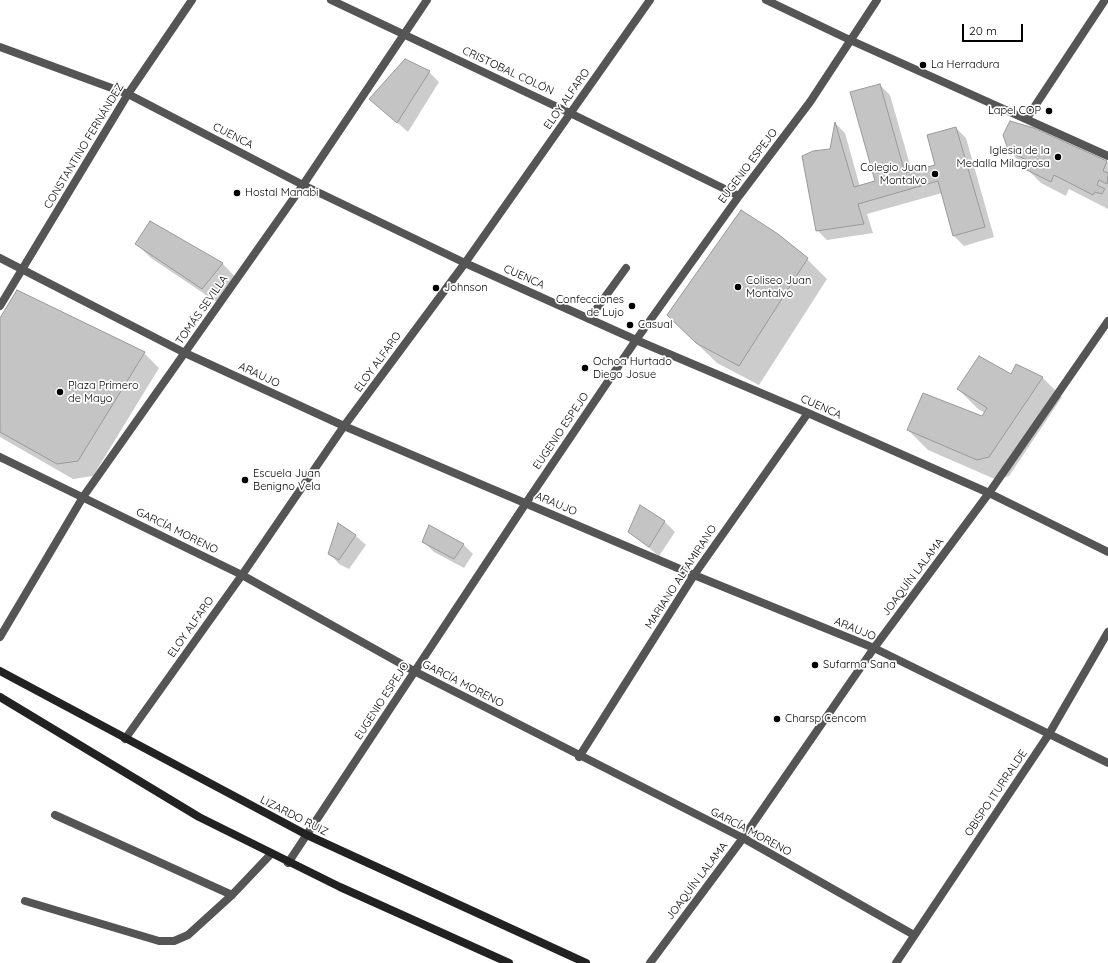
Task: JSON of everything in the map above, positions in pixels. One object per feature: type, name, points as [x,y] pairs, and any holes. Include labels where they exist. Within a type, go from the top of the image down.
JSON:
[{"type":"main road","name":"LIZARDO RUIZ","points":[[0,671],[306,835],[586,963]]},
{"type":"main road","points":[[0,698],[198,817],[288,863],[509,963]]},
{"type":"street","name":"CONSTANTINO FERNÁNDEZ","points":[[0,306],[128,94],[192,0]]},
{"type":"street","name":"CRISTOBAL COLÓN","points":[[330,0],[570,113],[739,196]]},
{"type":"street","name":"TOMÁS SEVILLA","points":[[0,637],[83,497],[303,185],[427,0]]},
{"type":"street","name":"ELOY ALFARO","points":[[125,739],[242,575],[344,426],[465,263],[650,0]]},
{"type":"street","points":[[766,0],[850,40],[1027,118],[1108,156]]},
{"type":"street","name":"EUGENIO ESPEJO","points":[[288,863],[414,671],[636,340],[739,196],[810,102],[877,0]]},
{"type":"street","points":[[1027,118],[1105,0]]},
{"type":"street","name":"CUENCA","points":[[0,47],[128,94],[303,185],[465,263],[636,340],[808,413],[989,493],[1108,552]]},
{"type":"street","name":"ARAUJO","points":[[0,258],[22,271],[185,353],[344,426],[694,574],[874,648],[1108,763]]},
{"type":"street","points":[[589,319],[626,268]]},
{"type":"street","name":"JOAQUÍN LALAMA","points":[[650,963],[743,838],[874,648],[989,493],[1108,321]]},
{"type":"street","name":"MARIANO ALTAMIRANO","points":[[579,757],[694,574],[808,413]]},
{"type":"street","name":"GARCÍA MORENO","points":[[0,457],[242,575],[414,671],[579,757],[743,838],[914,935]]},
{"type":"street","name":"OBISPO ITURRALDE","points":[[896,963],[1049,734],[1108,632]]},
{"type":"street","points":[[54,815],[232,896]]},
{"type":"street","points":[[25,901],[159,941],[174,941],[188,935],[232,896],[271,854]]},
{"type":"building","points":[[405,59],[430,71],[397,123],[369,99]]},
{"type":"building","points":[[880,84],[905,173],[935,165],[927,135],[956,127],[985,227],[953,236],[938,181],[858,204],[864,224],[816,231],[802,156],[813,151],[830,149],[835,122],[854,187],[875,181],[850,92]]},
{"type":"building","name":"Iglesia de la Medalla Milagrosa","points":[[1010,121],[1034,128],[1107,161],[1103,171],[1108,173],[1107,184],[1099,180],[1097,185],[1105,189],[1102,194],[1095,192],[1093,195],[1054,175],[1051,182],[1025,169],[1029,161],[1009,152],[1003,135]]},
{"type":"building","name":"Coliseo Juan Montalvo","points":[[741,210],[778,234],[808,258],[739,366],[696,343],[667,315]]},
{"type":"building","points":[[150,221],[223,263],[202,289],[135,244]]},
{"type":"building","name":"Plaza Primero de Mayo","points":[[17,290],[145,352],[78,461],[57,464],[0,432],[0,318]]},
{"type":"building","points":[[979,356],[1011,374],[1016,364],[1043,377],[989,457],[977,460],[907,430],[923,393],[982,416],[987,408],[957,389]]},
{"type":"building","points":[[640,505],[665,521],[649,547],[628,532]]},
{"type":"building","points":[[338,523],[356,535],[339,560],[328,554]]},
{"type":"building","points":[[429,525],[464,544],[454,559],[422,542]]},
{"type":"place","name":"La Herradura","points":[[923,65]]},
{"type":"place","name":"Lapel COP","points":[[1049,111]]},
{"type":"place","name":"Iglesia de la Medalla Milagrosa","points":[[1058,157]]},
{"type":"place","name":"Colegio Juan Montalvo","points":[[935,174]]},
{"type":"place","name":"Hostal Manabi","points":[[237,193]]},
{"type":"place","name":"Coliseo Juan Montalvo","points":[[738,287]]},
{"type":"place","name":"Johnson","points":[[436,288]]},
{"type":"place","name":"Confecciones de Lujo","points":[[632,306]]},
{"type":"place","name":"Casual","points":[[630,325]]},
{"type":"place","name":"Ochoa Hurtado Diego Josue","points":[[585,368]]},
{"type":"place","name":"Plaza Primero de Mayo","points":[[60,392]]},
{"type":"place","name":"Escuela Juan Benigno Vela","points":[[245,480]]},
{"type":"place","name":"Sufarma Sana","points":[[815,665]]},
{"type":"place","name":"Charsp Cencom","points":[[777,719]]}]
